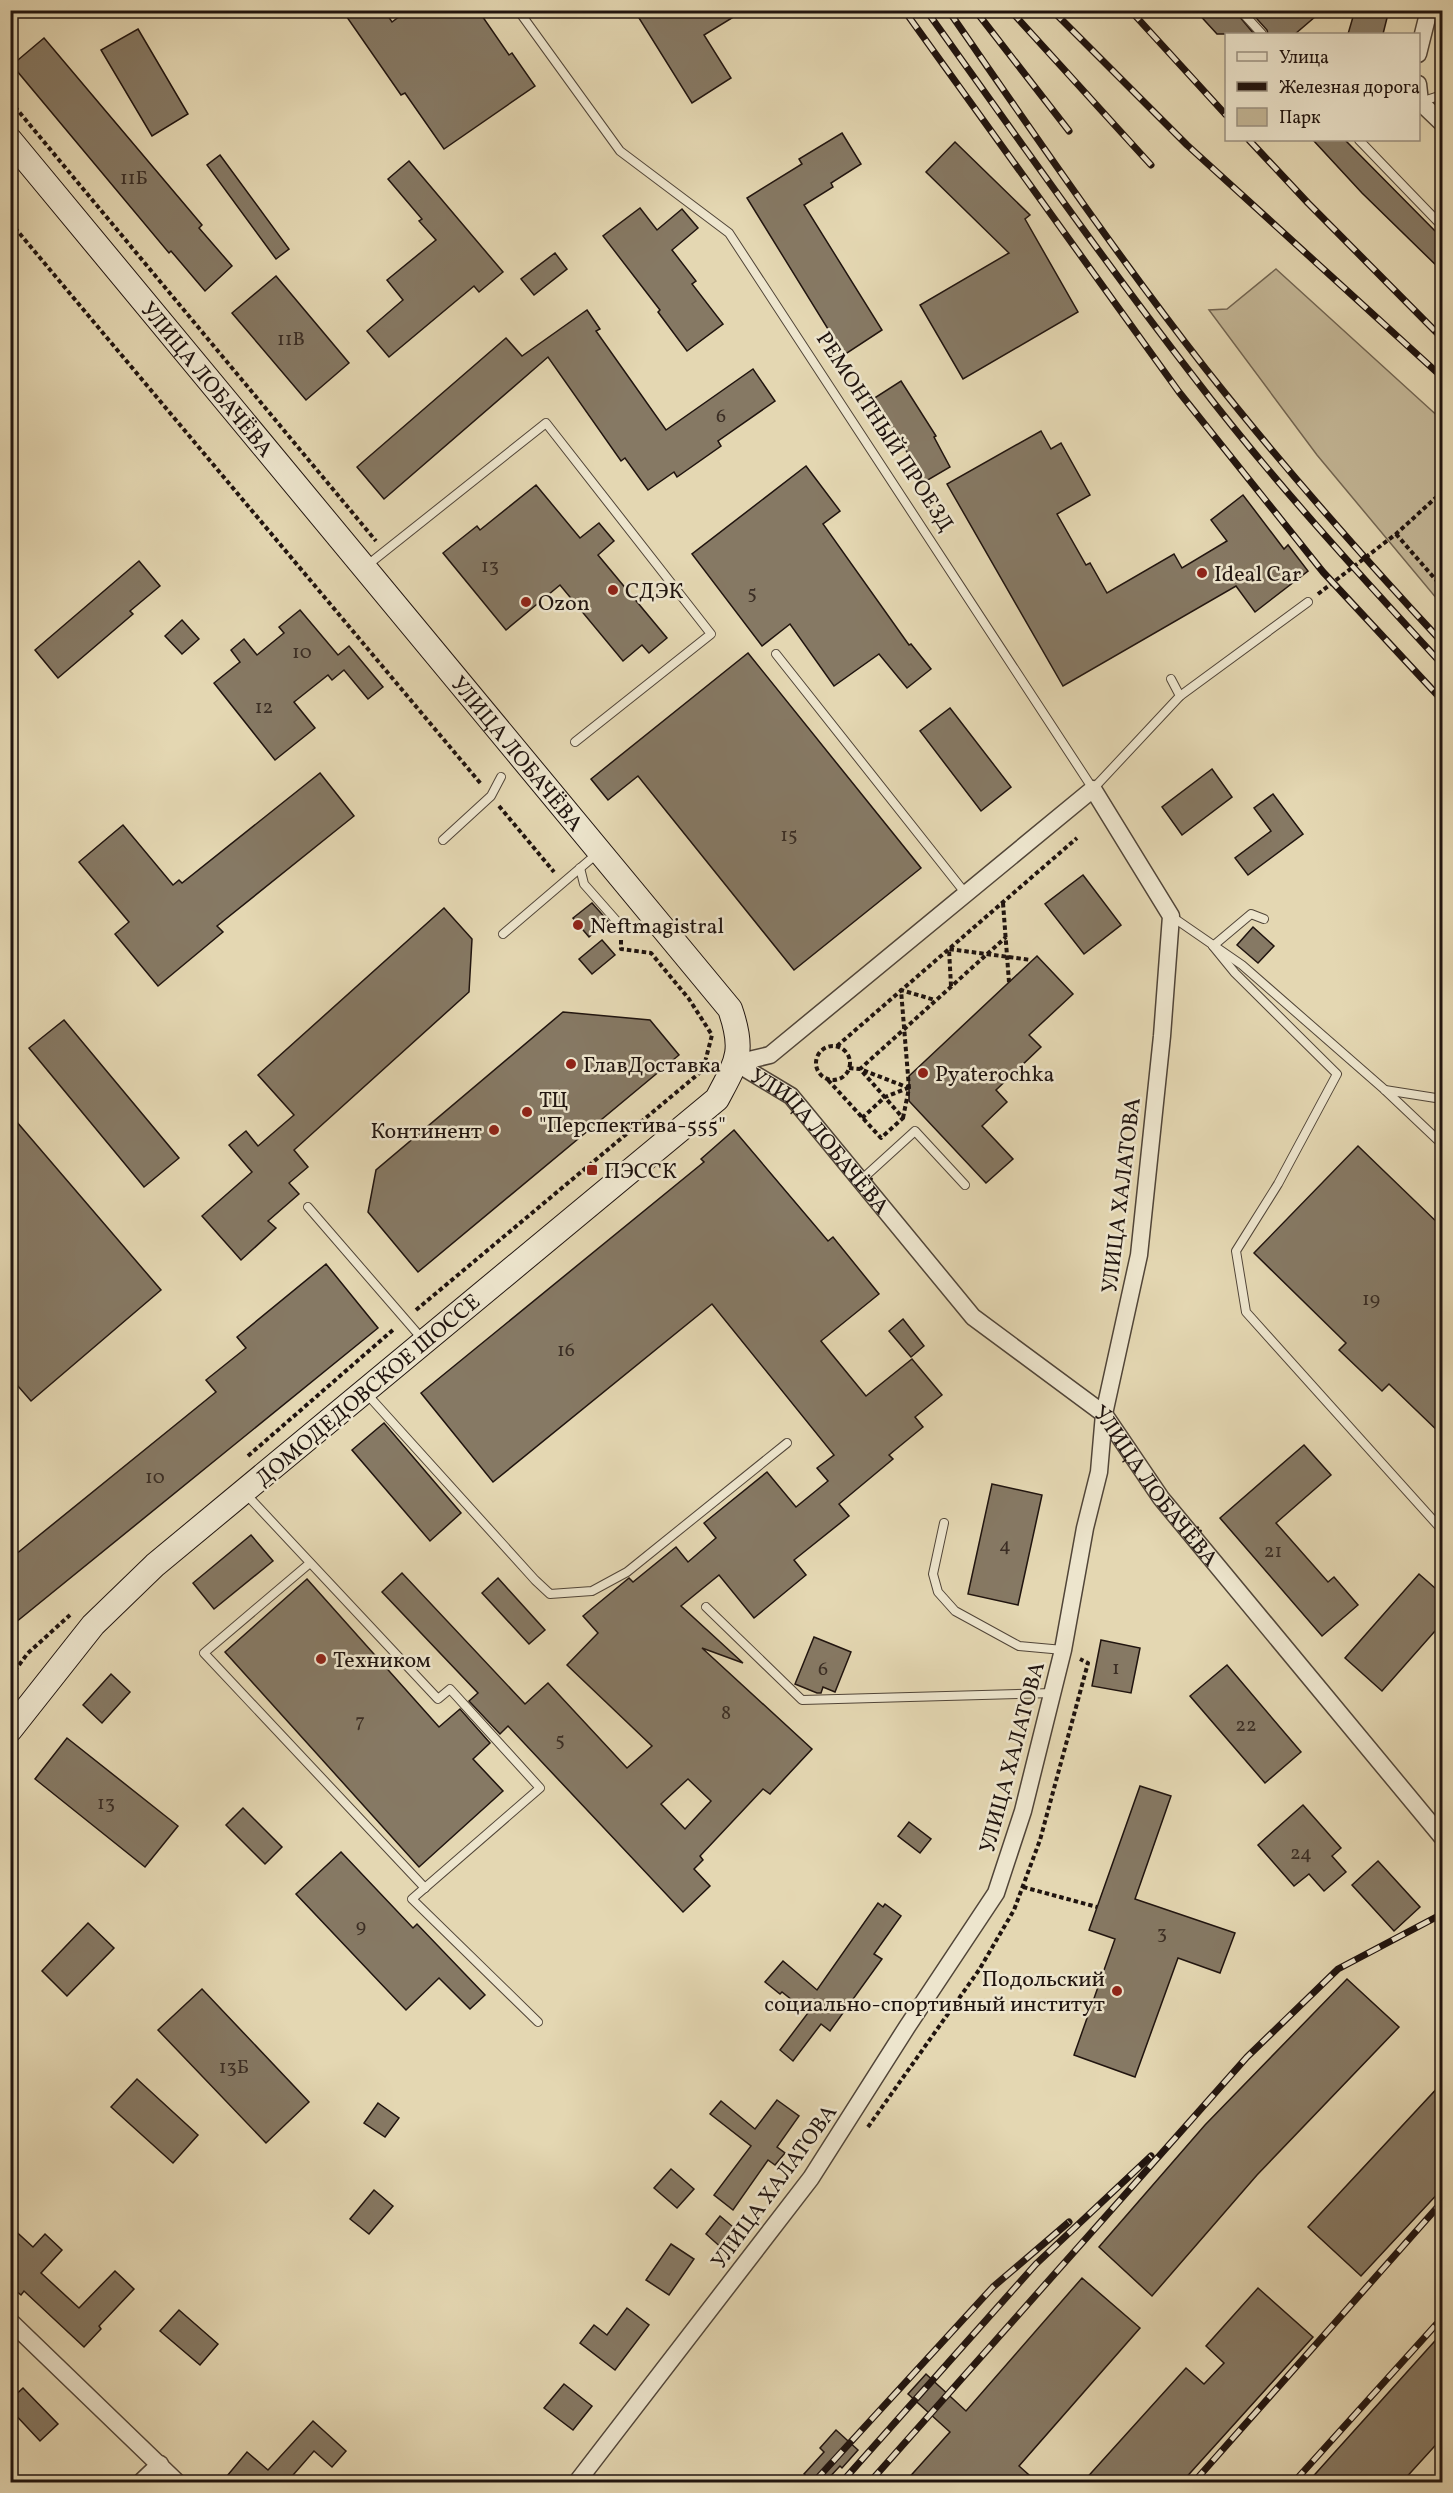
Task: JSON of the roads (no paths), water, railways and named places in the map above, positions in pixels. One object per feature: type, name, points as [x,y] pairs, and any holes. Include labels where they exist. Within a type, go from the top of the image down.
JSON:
[{"type":"main road","name":"УЛИЦА ЛОБАЧЁВА","points":[[10,140],[730,1009],[739,1035],[736,1063]]},
{"type":"main road","name":"ДОМОДЕДОВСКОЕ ШОССЕ","points":[[10,1730],[93,1625],[155,1565],[717,1099],[736,1063]]},
{"type":"street","points":[[1420,50],[1429,10]]},
{"type":"street","points":[[1420,102],[1443,123]]},
{"type":"street","points":[[736,1063],[770,1055],[1093,789]]},
{"type":"street","name":"РЕМОНТНЫЙ ПРОЕЗД","points":[[1093,789],[1171,916]]},
{"type":"street","name":"УЛИЦА ХАЛАТОВА","points":[[577,2482],[812,2178],[996,1893],[1023,1811],[1054,1693],[1085,1528],[1099,1472],[1104,1414],[1139,1255],[1162,1036],[1171,916]]},
{"type":"street","name":"УЛИЦА ЛОБАЧЁВА","points":[[736,1063],[791,1096],[973,1317],[1104,1414],[1161,1498],[1443,1837]]},
{"type":"street","points":[[10,2321],[177,2482]]},
{"type":"street","points":[[141,2482],[160,2464]]},
{"type":"lane","name":"РЕМОНТНЫЙ ПРОЕЗД","points":[[518,10],[620,151],[729,233],[1093,789]]},
{"type":"lane","points":[[1240,10],[1261,33]]},
{"type":"lane","points":[[1420,102],[1443,95]]},
{"type":"lane","points":[[1360,141],[1443,226]]},
{"type":"lane","points":[[364,567],[546,423],[711,634],[575,742]]},
{"type":"lane","points":[[1093,789],[1180,696],[1308,602]]},
{"type":"lane","points":[[776,654],[966,894]]},
{"type":"lane","points":[[1171,679],[1180,696]]},
{"type":"lane","points":[[443,840],[491,796],[501,777]]},
{"type":"lane","points":[[503,934],[600,852]]},
{"type":"lane","points":[[580,868],[584,885],[621,926],[666,932]]},
{"type":"lane","points":[[1213,946],[1251,914],[1264,919]]},
{"type":"lane","points":[[1171,916],[1242,965],[1385,1089],[1443,1144]]},
{"type":"lane","points":[[1213,946],[1234,973],[1337,1074],[1278,1184],[1236,1251],[1246,1312],[1443,1530]]},
{"type":"lane","points":[[1385,1089],[1443,1099]]},
{"type":"lane","points":[[860,1181],[915,1131],[965,1185]]},
{"type":"lane","points":[[308,1207],[424,1342]]},
{"type":"lane","points":[[365,1391],[550,1594],[592,1591],[627,1572],[787,1443]]},
{"type":"lane","points":[[244,1492],[438,1699],[450,1689],[540,1788],[412,1899],[538,2022]]},
{"type":"lane","points":[[944,1523],[933,1574],[939,1592],[956,1611],[1019,1646],[1063,1650]]},
{"type":"lane","points":[[310,1563],[204,1653],[424,1888]]},
{"type":"lane","points":[[706,1607],[802,1700],[1054,1693]]},
{"type":"railway","points":[[926,10],[1091,240],[1222,414],[1314,523],[1442,664]]},
{"type":"railway","points":[[948,10],[1106,236],[1205,368],[1321,508],[1442,642]]},
{"type":"railway","points":[[975,10],[1069,131]]},
{"type":"railway","points":[[1010,10],[1151,165]]},
{"type":"railway","points":[[1052,10],[1187,145],[1442,377]]},
{"type":"railway","points":[[1130,10],[1225,114]]},
{"type":"railway","points":[[909,17],[1179,392],[1323,572],[1442,700]]},
{"type":"railway","points":[[1250,141],[1442,338]]},
{"type":"railway","points":[[870,2482],[1247,2057],[1338,1969],[1442,1914]]},
{"type":"railway","points":[[842,2482],[1036,2264],[1151,2156]]},
{"type":"railway","points":[[1194,2482],[1442,2202]]},
{"type":"railway","points":[[814,2482],[993,2287],[1069,2222]]},
{"type":"railway","points":[[1294,2482],[1442,2318]]},
{"type":"place","name":"Ideal Car","points":[[1202,573]]},
{"type":"place","name":"СДЭК","points":[[613,590]]},
{"type":"place","name":"Ozon","points":[[526,602]]},
{"type":"place","name":"Neftmagistral","points":[[578,925]]},
{"type":"place","name":"ГлавДоставка","points":[[571,1064]]},
{"type":"place","name":"Pyaterochka","points":[[923,1073]]},
{"type":"place","name":"ТЦ \"Перспектива-555\"","points":[[527,1112]]},
{"type":"place","name":"Континент","points":[[494,1130]]},
{"type":"place","name":"ПЭССК","points":[[592,1170]]},
{"type":"place","name":"Техником","points":[[321,1659]]},
{"type":"place","name":"Подольский социально-спортивный институт","points":[[1117,1991]]}]
